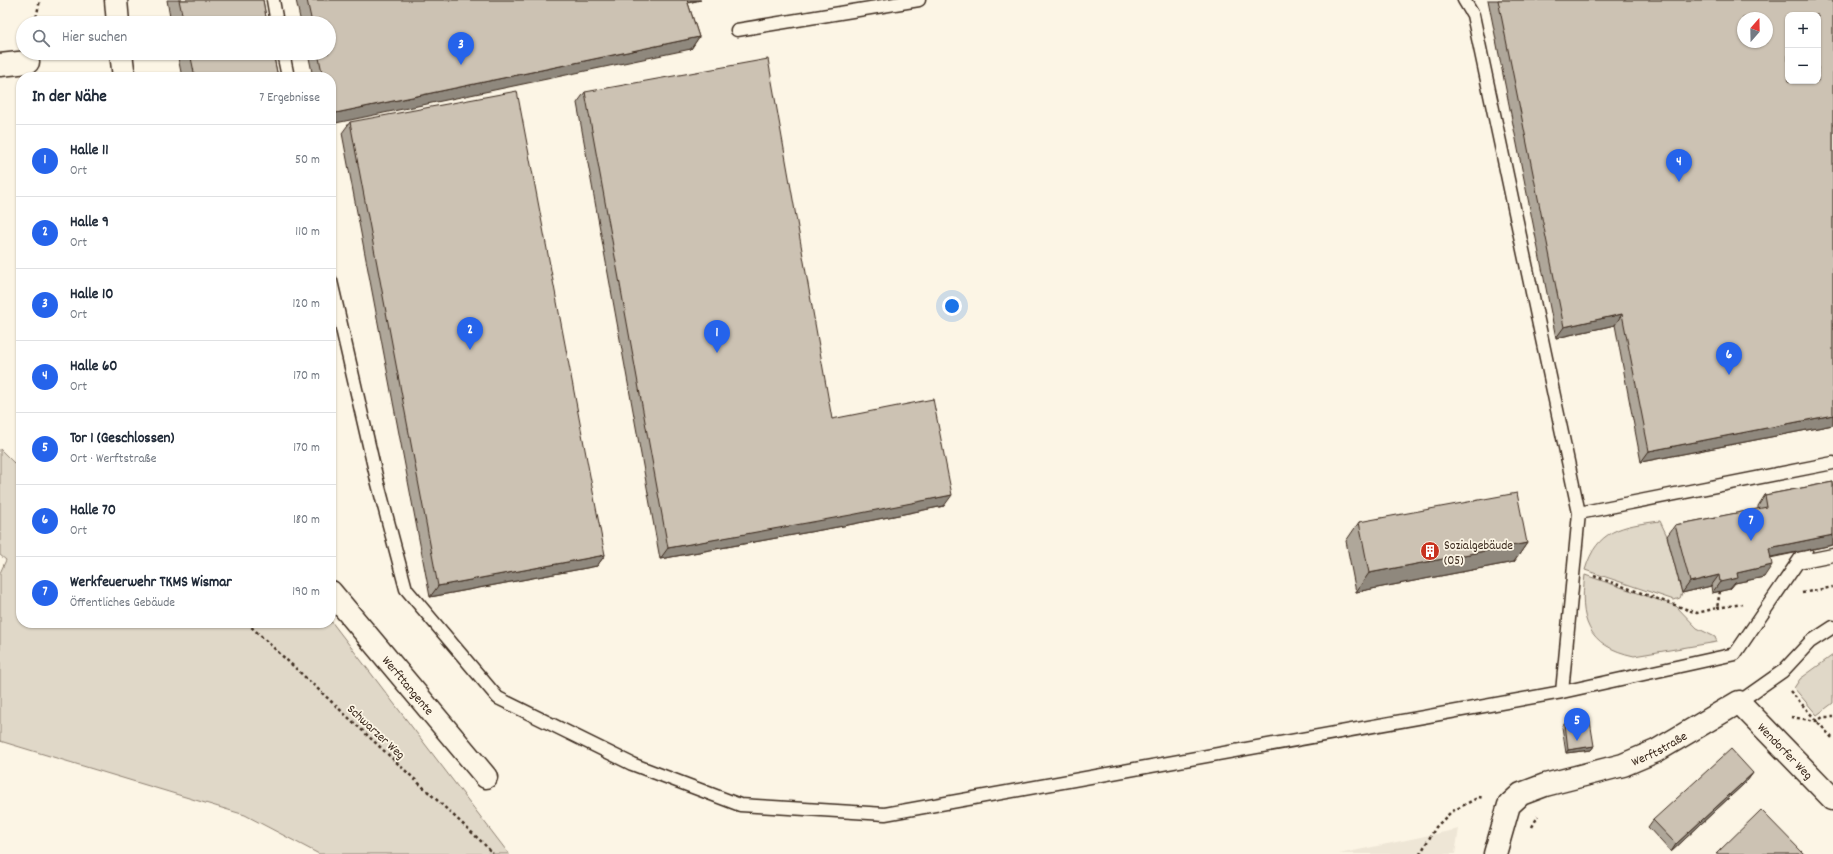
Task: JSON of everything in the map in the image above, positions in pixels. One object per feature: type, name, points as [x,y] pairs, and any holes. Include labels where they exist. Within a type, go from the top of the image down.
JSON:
[{"type":"street","points":[[116,0],[117,16]]},
{"type":"street","points":[[122,60],[123,72]]},
{"type":"street","points":[[0,65],[28,62]]},
{"type":"street","name":"Werfttangente","points":[[336,598],[486,777]]},
{"type":"street","name":"Wendorfer Weg","points":[[1739,702],[1833,799]]},
{"type":"street","name":"Werftstraße","points":[[1509,805],[1521,794],[1544,785],[1623,765],[1656,751],[1739,702]]},
{"type":"street","points":[[1495,854],[1509,805]]},
{"type":"lane","points":[[273,0],[276,16]]},
{"type":"lane","points":[[737,30],[919,0]]},
{"type":"lane","points":[[1464,0],[1473,15],[1579,513],[1562,692]]},
{"type":"lane","points":[[284,60],[287,72]]},
{"type":"lane","points":[[336,303],[377,480],[406,589],[498,698],[632,764],[740,805],[885,814],[1562,692],[1735,654],[1806,550]]},
{"type":"lane","points":[[1579,513],[1833,463]]},
{"type":"lane","points":[[1798,562],[1833,556]]},
{"type":"lane","name":"Werftstraße","points":[[1739,702],[1777,675],[1810,642],[1833,627]]},
{"type":"path","points":[[37,16],[40,0]]},
{"type":"path","points":[[1574,569],[1697,612],[1717,608],[1720,591]]},
{"type":"path","name":"Schwarzer Weg","points":[[252,628],[493,854]]},
{"type":"path","points":[[1777,675],[1833,739]]},
{"type":"path","points":[[1817,721],[1823,717],[1833,717]]},
{"type":"path","points":[[1420,854],[1436,827],[1451,812],[1479,797],[1509,805]]},
{"type":"path","points":[[1528,834],[1538,816],[1544,812]]},
{"type":"shaded area","points":[[0,449],[16,465],[16,628],[336,628],[509,854],[319,854],[245,815],[0,741],[0,573],[6,560],[0,555]]},
{"type":"shaded area","points":[[1660,521],[1667,536],[1682,593],[1680,598],[1674,600],[1585,570],[1590,556],[1596,546],[1613,532],[1634,525]]},
{"type":"shaded area","points":[[1585,575],[1676,606],[1697,628],[1715,637],[1717,642],[1634,656],[1606,645],[1596,638],[1585,617],[1583,591]]},
{"type":"shaded area","points":[[1833,655],[1833,703],[1817,715],[1794,688],[1800,679]]},
{"type":"shaded area","points":[[1459,829],[1455,854],[1339,854]]},
{"type":"building","points":[[179,0],[263,0],[266,16],[182,16]]},
{"type":"building","points":[[307,0],[687,0],[699,37],[336,113],[336,72],[322,72],[319,60],[336,60],[336,16],[310,16]]},
{"type":"building","points":[[1498,0],[1833,0],[1833,415],[1649,451],[1622,314],[1564,327]]},
{"type":"building","points":[[768,59],[832,419],[933,399],[952,495],[668,548],[585,92]]},
{"type":"building","points":[[191,60],[274,60],[277,72],[194,72]]},
{"type":"building","points":[[517,91],[605,555],[438,586],[350,122]]},
{"type":"building","points":[[1833,482],[1833,535],[1769,548],[1772,565],[1737,573],[1738,578],[1720,582],[1719,575],[1690,582],[1675,525],[1767,507],[1765,495]]},
{"type":"building","name":"Sozialgebäude (05)","points":[[1517,493],[1527,543],[1369,573],[1359,522]]},
{"type":"building","points":[[1590,721],[1594,746],[1568,750],[1565,723]]},
{"type":"building","points":[[1731,749],[1753,773],[1676,844],[1653,820]]},
{"type":"building","points":[[1761,810],[1804,854],[1716,854]]},
{"type":"place","name":"Halle 10","points":[[461,65]]},
{"type":"place","name":"Halle 60","points":[[1679,182]]},
{"type":"place","name":"Halle 9","points":[[470,350]]},
{"type":"place","name":"Halle 11","points":[[717,353]]},
{"type":"place","name":"Halle 70","points":[[1729,375]]},
{"type":"place","name":"Werkfeuerwehr TKMS Wismar","points":[[1751,541]]},
{"type":"place","name":"Sozialgebäude (05)","points":[[1430,551]]},
{"type":"place","name":"Tor 1 (Geschlossen)","points":[[1577,741]]}]
